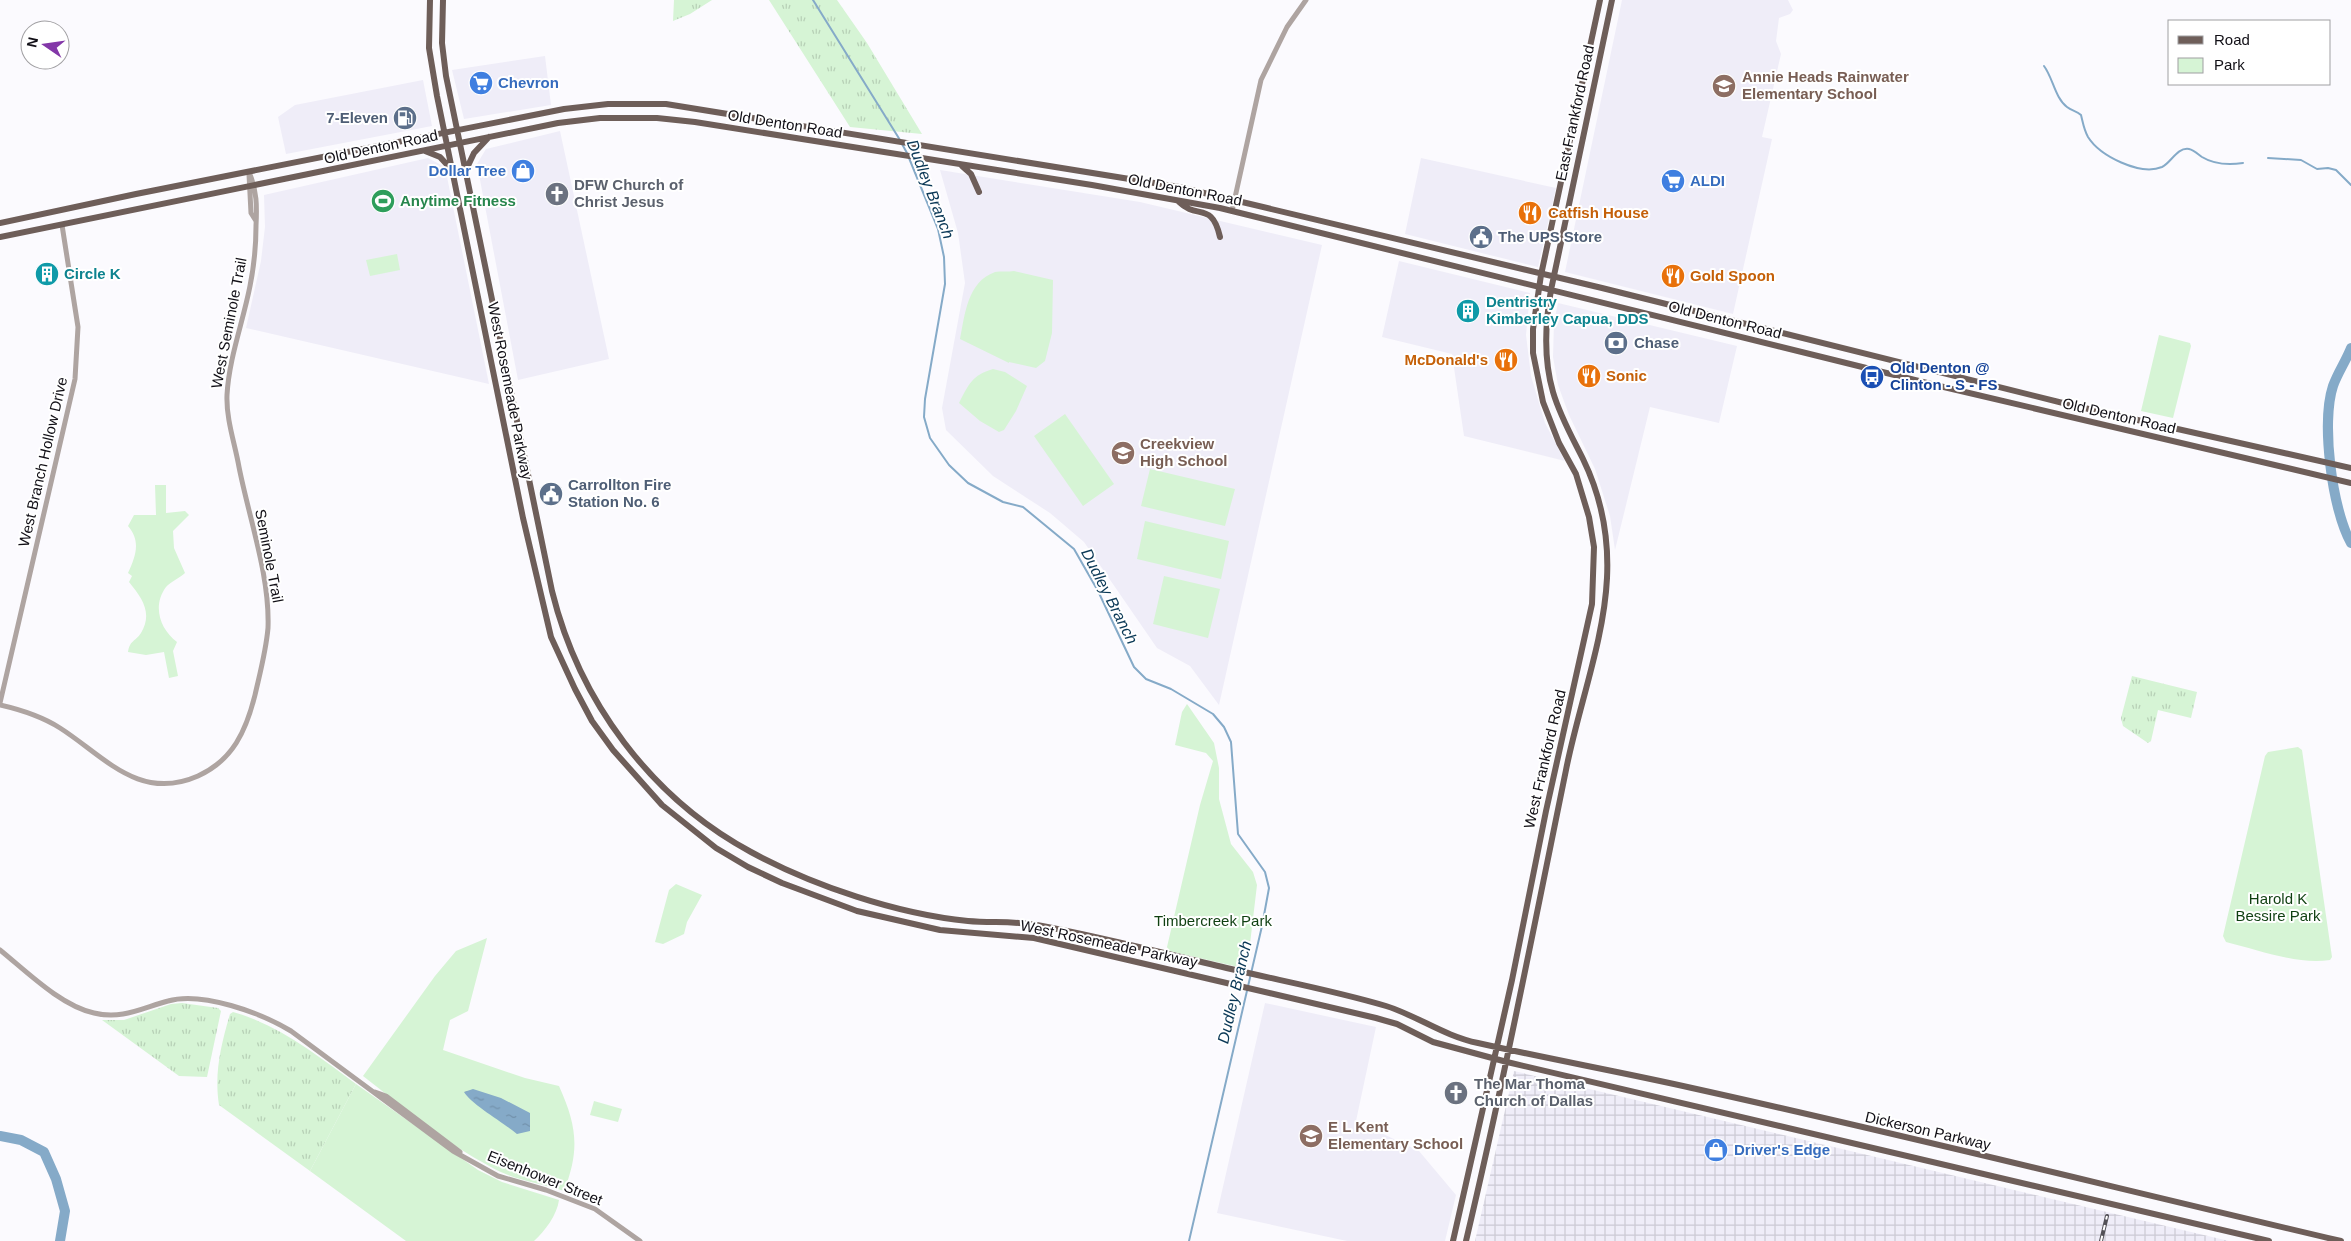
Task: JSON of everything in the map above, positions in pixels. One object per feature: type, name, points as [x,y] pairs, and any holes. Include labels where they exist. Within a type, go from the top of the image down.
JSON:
[{"type":"main road","name":"West Rosemeade Parkway","points":[[430,0],[429,48],[437,96],[524,518],[552,637],[570,681],[592,721],[613,750],[662,805],[716,848],[748,867],[782,883],[857,911],[940,930],[1034,938],[1231,983],[1397,1024],[1433,1042],[1495,1059]]},
{"type":"main road","name":"West Rosemeade Parkway","points":[[443,0],[443,56],[552,591],[566,639],[596,702],[618,736],[672,796],[722,835],[781,867],[883,904],[970,921],[1034,924],[1233,970],[1387,1006],[1442,1033],[1510,1049]]},
{"type":"main road","name":"East Frankford Road","points":[[1539,287],[1600,0]]},
{"type":"main road","name":"East Frankford Road","points":[[1551,290],[1612,0]]},
{"type":"main road","name":"Old Denton Road","points":[[0,223],[445,132],[586,106],[666,104],[1179,187],[1692,310],[2064,404],[2351,468]]},
{"type":"main road","points":[[586,106],[588,119]]},
{"type":"main road","name":"Old Denton Road","points":[[0,237],[252,187],[448,145],[588,119],[674,119],[1092,185],[1232,211],[1689,324],[2351,483]]},
{"type":"main road","points":[[803,139],[805,127]]},
{"type":"main road","points":[[466,170],[474,153],[489,138]]},
{"type":"main road","points":[[424,150],[440,157],[452,170]]},
{"type":"main road","points":[[961,165],[971,174],[979,192]]},
{"type":"main road","points":[[1559,194],[1570,197]]},
{"type":"main road","points":[[1178,201],[1183,206],[1213,217],[1220,237]]},
{"type":"main road","points":[[466,242],[480,240]]},
{"type":"main road","points":[[1432,261],[1434,249]]},
{"type":"main road","name":"West Frankford Road","points":[[1453,1241],[1498,1047],[1546,811],[1590,617],[1593,591],[1594,547],[1589,517],[1578,481],[1549,418],[1537,381],[1533,353],[1533,330],[1539,287]]},
{"type":"main road","name":"West Frankford Road","points":[[1466,1241],[1510,1049],[1570,747],[1602,619],[1607,578],[1605,535],[1596,492],[1560,413],[1549,377],[1545,338],[1551,290]]},
{"type":"main road","points":[[1689,324],[1692,310]]},
{"type":"main road","points":[[484,323],[497,320]]},
{"type":"main road","points":[[524,518],[536,515]]},
{"type":"main road","name":"Dickerson Parkway","points":[[1510,1049],[1693,1088],[2341,1241]]},
{"type":"main road","name":"Dickerson Parkway","points":[[1495,1059],[2269,1241]]},
{"type":"street","points":[[1232,211],[1261,80],[1287,27],[1306,0]]},
{"type":"street","name":"West Seminole Trail","points":[[231,428],[228,409],[228,386],[250,288],[256,249],[256,221],[251,213],[252,187],[249,172]]},
{"type":"street","name":"West Branch Hollow Drive","points":[[0,704],[75,379],[78,327],[62,225]]},
{"type":"street","name":"Seminole Trail","points":[[0,704],[40,717],[70,735],[116,769],[142,781],[159,783],[187,779],[213,768],[228,755],[243,735],[250,714],[266,648],[268,619],[259,559],[231,428]]},
{"type":"street","name":"Eisenhower Street","points":[[0,950],[68,1003],[92,1013],[112,1016],[129,1014],[169,1000],[187,999],[227,1005],[254,1013],[290,1031],[373,1091],[386,1096],[464,1156],[498,1176],[546,1190],[595,1209],[640,1241]]},
{"type":"shaded area","points":[[1622,0],[1788,0],[1793,10],[1790,14],[1779,18],[1776,41],[1781,54],[1762,137],[1772,139],[1733,314],[1565,272]]},
{"type":"shaded area","points":[[545,56],[551,105],[464,119],[452,70]]},
{"type":"shaded area","points":[[423,80],[432,126],[286,154],[278,117],[295,105]]},
{"type":"shaded area","points":[[560,131],[609,359],[518,380],[477,164],[486,149]]},
{"type":"shaded area","points":[[428,158],[445,167],[489,384],[246,328],[261,261],[265,227],[264,195]]},
{"type":"shaded area","points":[[1421,158],[1556,188],[1538,267],[1405,234]]},
{"type":"shaded area","name":"Creekview High School","points":[[940,170],[1140,202],[1322,245],[1219,705],[1190,666],[1157,648],[1084,542],[1050,513],[993,476],[946,430],[942,408],[965,283],[958,233]]},
{"type":"shaded area","points":[[1399,261],[1530,293],[1526,335],[1531,376],[1545,423],[1565,461],[1464,436],[1452,354],[1382,337]]},
{"type":"shaded area","points":[[1558,303],[1737,346],[1719,423],[1650,407],[1615,550],[1610,516],[1595,469],[1569,415],[1558,385],[1553,357],[1554,322]]},
{"type":"shaded area","name":"E L Kent Elementary School","points":[[1265,1003],[1376,1027],[1356,1121],[1419,1151],[1456,1195],[1445,1241],[1347,1241],[1217,1213]]},
{"type":"shaded area","points":[[1514,1071],[2229,1241],[1475,1241]]},
{"type":"green space","points":[[674,0],[712,0],[690,14],[673,21]]},
{"type":"green space","points":[[769,0],[837,0],[867,43],[922,134],[850,127]]},
{"type":"green space","points":[[397,254],[400,270],[370,276],[366,260]]},
{"type":"green space","points":[[1014,271],[1053,280],[1052,333],[1045,361],[1036,368],[1009,363],[960,339],[969,300],[978,283],[995,272]]},
{"type":"green space","points":[[2159,335],[2190,343],[2191,346],[2173,418],[2141,411]]},
{"type":"green space","points":[[993,369],[1005,372],[1027,386],[1016,411],[1004,430],[999,432],[980,421],[959,403],[976,377]]},
{"type":"green space","points":[[1065,414],[1114,484],[1083,506],[1034,436]]},
{"type":"green space","points":[[1150,469],[1235,489],[1225,526],[1141,506]]},
{"type":"green space","points":[[155,485],[166,485],[166,513],[185,511],[189,515],[173,531],[174,548],[185,573],[166,587],[159,602],[162,624],[177,642],[173,651],[178,676],[169,678],[164,652],[146,655],[128,652],[131,643],[141,633],[146,619],[146,612],[142,600],[129,582],[132,576],[128,573],[135,555],[136,543],[135,537],[128,526],[134,515],[156,515]]},
{"type":"green space","points":[[1145,521],[1229,541],[1221,579],[1137,559]]},
{"type":"green space","points":[[1164,576],[1220,589],[1208,638],[1153,624]]},
{"type":"green space","points":[[2132,676],[2197,692],[2191,718],[2158,710],[2151,741],[2148,743],[2123,726],[2121,718]]},
{"type":"green space","name":"Timbercreek Park","points":[[1187,704],[1214,743],[1219,768],[1219,799],[1231,844],[1253,872],[1257,885],[1247,969],[1169,951],[1167,947],[1200,805],[1213,761],[1206,753],[1175,745],[1182,712]]},
{"type":"green space","name":"Harold K Bessire Park","points":[[2298,747],[2302,750],[2332,957],[2330,960],[2291,959],[2226,942],[2223,936],[2265,756],[2268,752]]},
{"type":"green space","points":[[676,884],[702,895],[687,922],[684,934],[663,944],[655,942],[669,890]]},
{"type":"green space","points":[[487,938],[468,1011],[450,1020],[443,1050],[525,1078],[559,1086],[570,1114],[574,1138],[572,1163],[564,1191],[508,1175],[474,1158],[425,1124],[363,1076],[435,976],[456,951]]},
{"type":"green space","points":[[182,1003],[218,1008],[221,1011],[207,1077],[179,1076],[102,1020],[124,1020],[171,1004]]},
{"type":"green space","points":[[233,1012],[283,1033],[313,1052],[356,1084],[310,1171],[219,1105],[217,1082],[219,1059],[230,1014]]},
{"type":"green space","points":[[356,1084],[478,1170],[502,1182],[559,1200],[556,1211],[546,1228],[534,1241],[406,1241],[310,1171]]},
{"type":"green space","points":[[594,1101],[622,1109],[618,1122],[590,1115]]},
{"type":"water","points":[[473,1089],[501,1098],[530,1113],[530,1131],[517,1134],[480,1108],[464,1092]]},
{"type":"waterway","name":"Dudley Branch","points":[[813,0],[900,140]]},
{"type":"waterway","points":[[2044,66],[2063,103],[2081,115],[2088,137],[2102,151],[2121,162],[2143,169],[2153,169],[2165,165],[2181,150],[2189,149],[2207,160],[2217,163],[2243,163]]},
{"type":"waterway","name":"Dudley Branch","points":[[902,144],[907,153]]},
{"type":"waterway","name":"Dudley Branch","points":[[909,158],[938,229],[944,257],[945,284],[925,399],[924,417],[930,438],[949,465],[968,483],[1003,502],[1023,507],[1074,549],[1098,591],[1134,667],[1146,679],[1171,689],[1213,714],[1224,727],[1231,742],[1238,834],[1265,872],[1269,888],[1262,926],[1189,1241]]},
{"type":"waterway","points":[[2268,158],[2301,160],[2317,169],[2328,168],[2336,170],[2351,185]]},
{"type":"waterway","points":[[2351,348],[2333,386],[2328,421],[2330,466],[2338,510],[2351,543]]},
{"type":"waterway","points":[[0,1136],[21,1140],[44,1152],[56,1179],[65,1211],[60,1241]]},
{"type":"railway","points":[[2101,1241],[2107,1216]]},
{"type":"place","name":"Chevron","points":[[481,83]]},
{"type":"place","name":"Annie Heads Rainwater Elementary School","points":[[1724,86]]},
{"type":"place","name":"7-Eleven","points":[[405,118]]},
{"type":"place","name":"Dollar Tree","points":[[523,171]]},
{"type":"place","name":"ALDI","points":[[1673,181]]},
{"type":"place","name":"DFW Church of Christ Jesus","points":[[557,194]]},
{"type":"place","name":"Anytime Fitness","points":[[383,201]]},
{"type":"place","name":"Catfish House","points":[[1530,213]]},
{"type":"place","name":"The UPS Store","points":[[1481,237]]},
{"type":"place","name":"Circle K","points":[[47,274]]},
{"type":"place","name":"Gold Spoon","points":[[1673,276]]},
{"type":"place","name":"Dentristry Kimberley Capua, DDS","points":[[1468,311]]},
{"type":"place","name":"Chase","points":[[1616,343]]},
{"type":"place","name":"McDonald's","points":[[1506,360]]},
{"type":"place","name":"Sonic","points":[[1589,376]]},
{"type":"place","name":"Old Denton @ Clinton - S - FS","points":[[1872,377]]},
{"type":"place","name":"Creekview High School","points":[[1123,453]]},
{"type":"place","name":"Carrollton Fire Station No. 6","points":[[551,494]]},
{"type":"place","name":"The Mar Thoma Church of Dallas","points":[[1456,1093]]},
{"type":"place","name":"E L Kent Elementary School","points":[[1311,1136]]},
{"type":"place","name":"Driver's Edge","points":[[1716,1150]]}]
